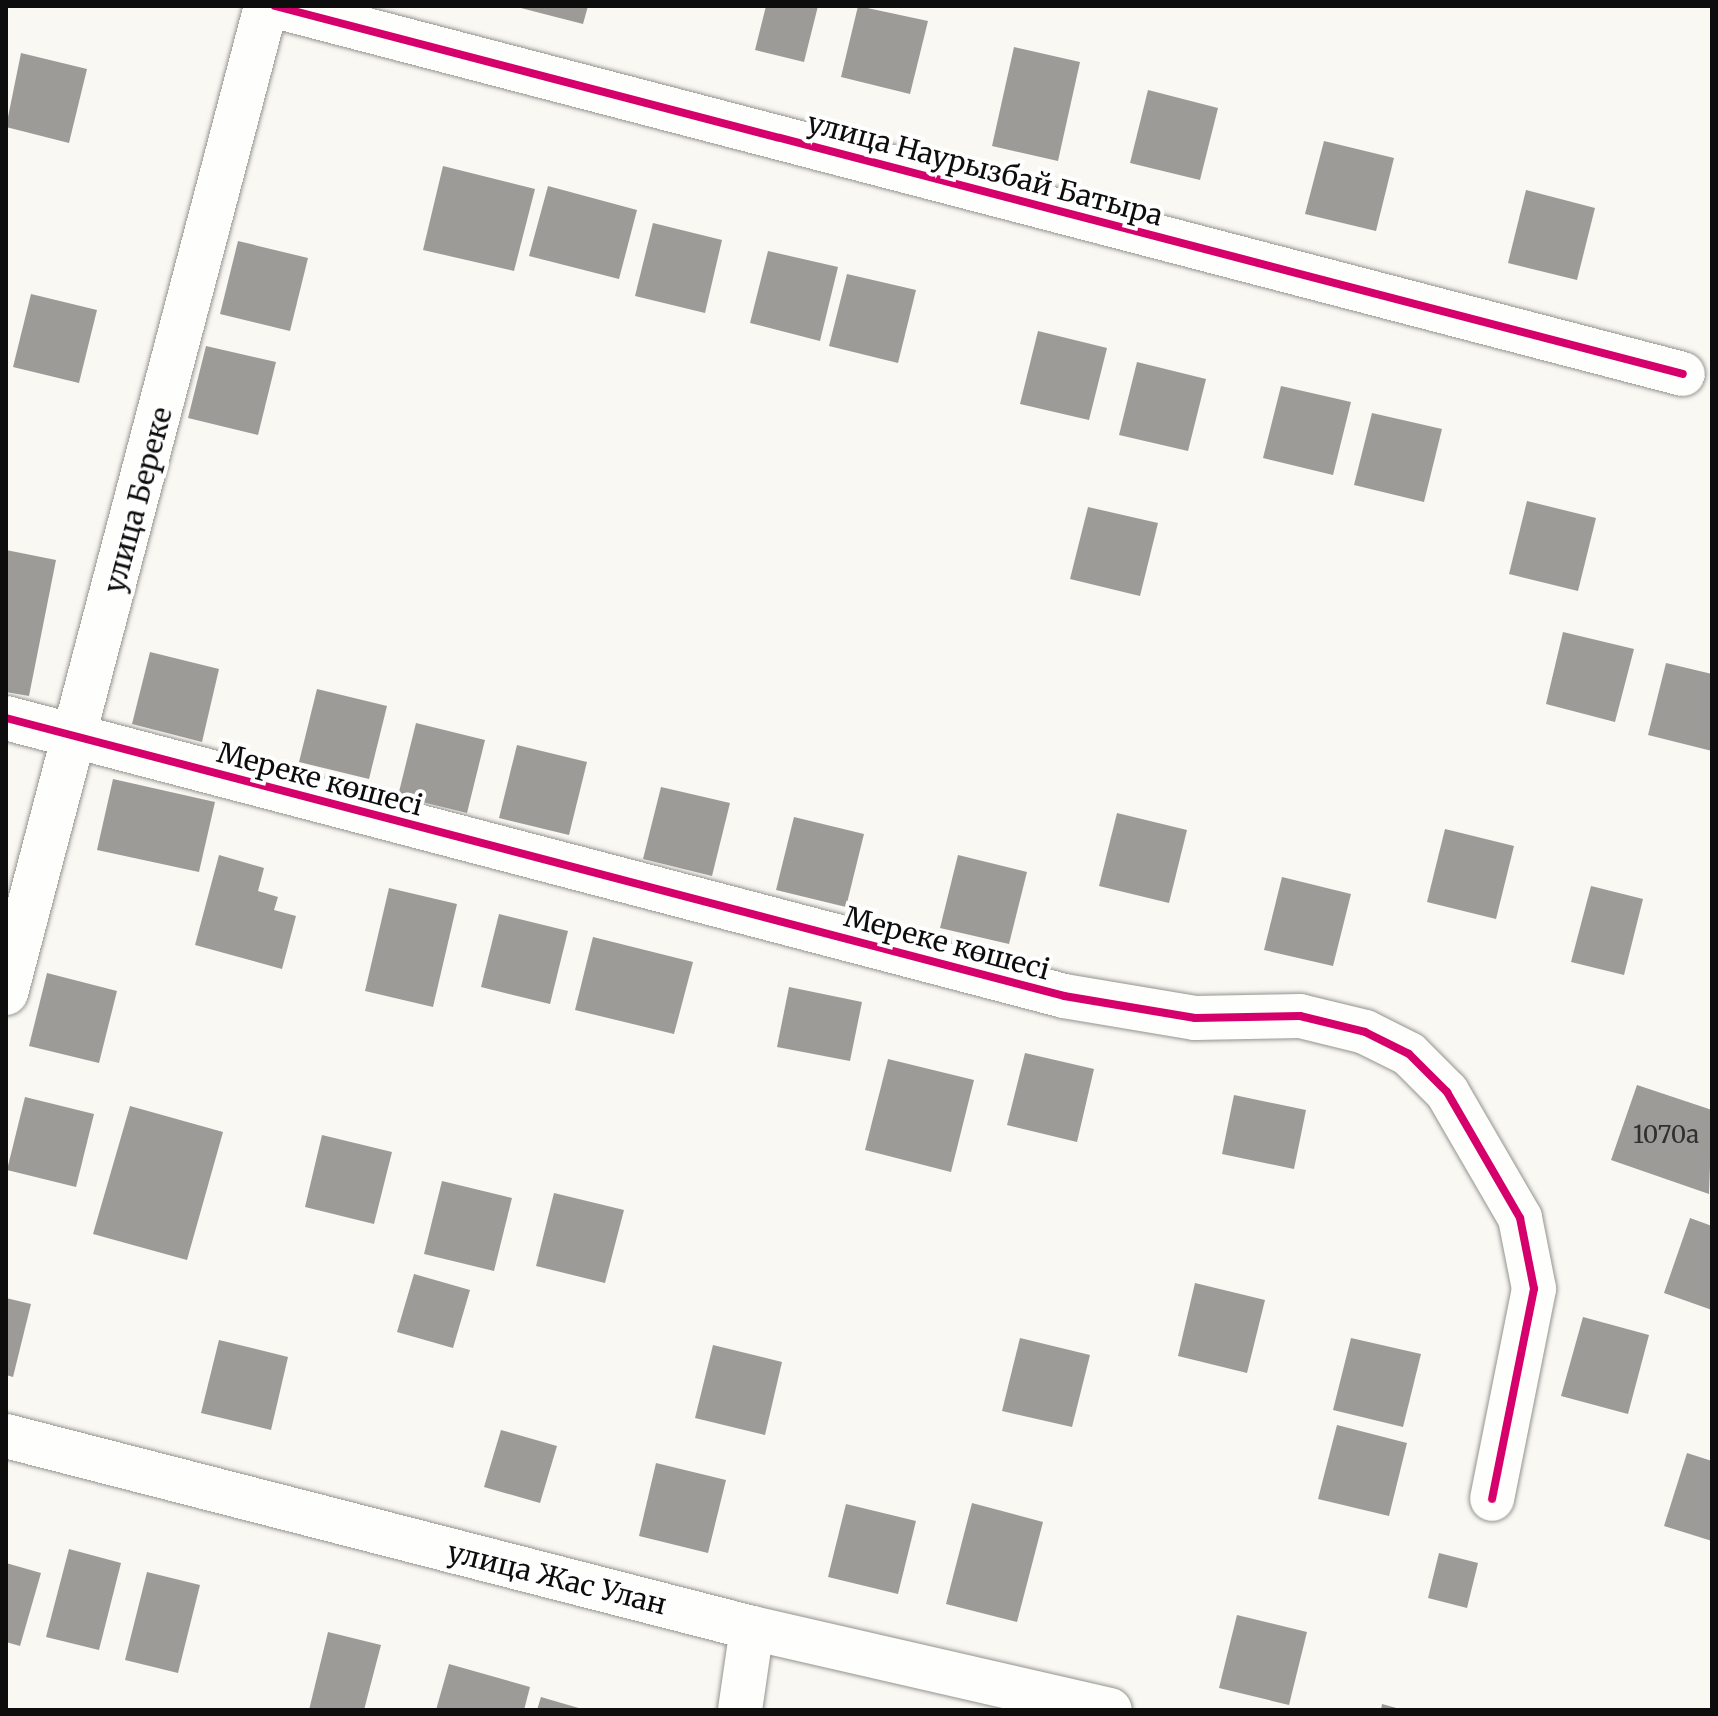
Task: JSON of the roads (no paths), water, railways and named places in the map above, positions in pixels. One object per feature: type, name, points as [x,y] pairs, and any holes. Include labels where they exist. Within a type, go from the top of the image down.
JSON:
[{"type":"street","name":"улица Береке","points":[[6,993],[77,738],[266,6]]},
{"type":"street","name":"улица Наурызбай Батыра","points":[[275,6],[1683,374]]},
{"type":"street","name":"Мереке көшесі","points":[[6,718],[1064,996],[1195,1018],[1300,1016],[1365,1032],[1409,1054],[1447,1092],[1520,1218],[1534,1289],[1492,1499]]},
{"type":"street","name":"улица Жас Улан","points":[[6,1436],[752,1628],[1110,1710]]},
{"type":"street","points":[[740,1710],[752,1628]]}]
